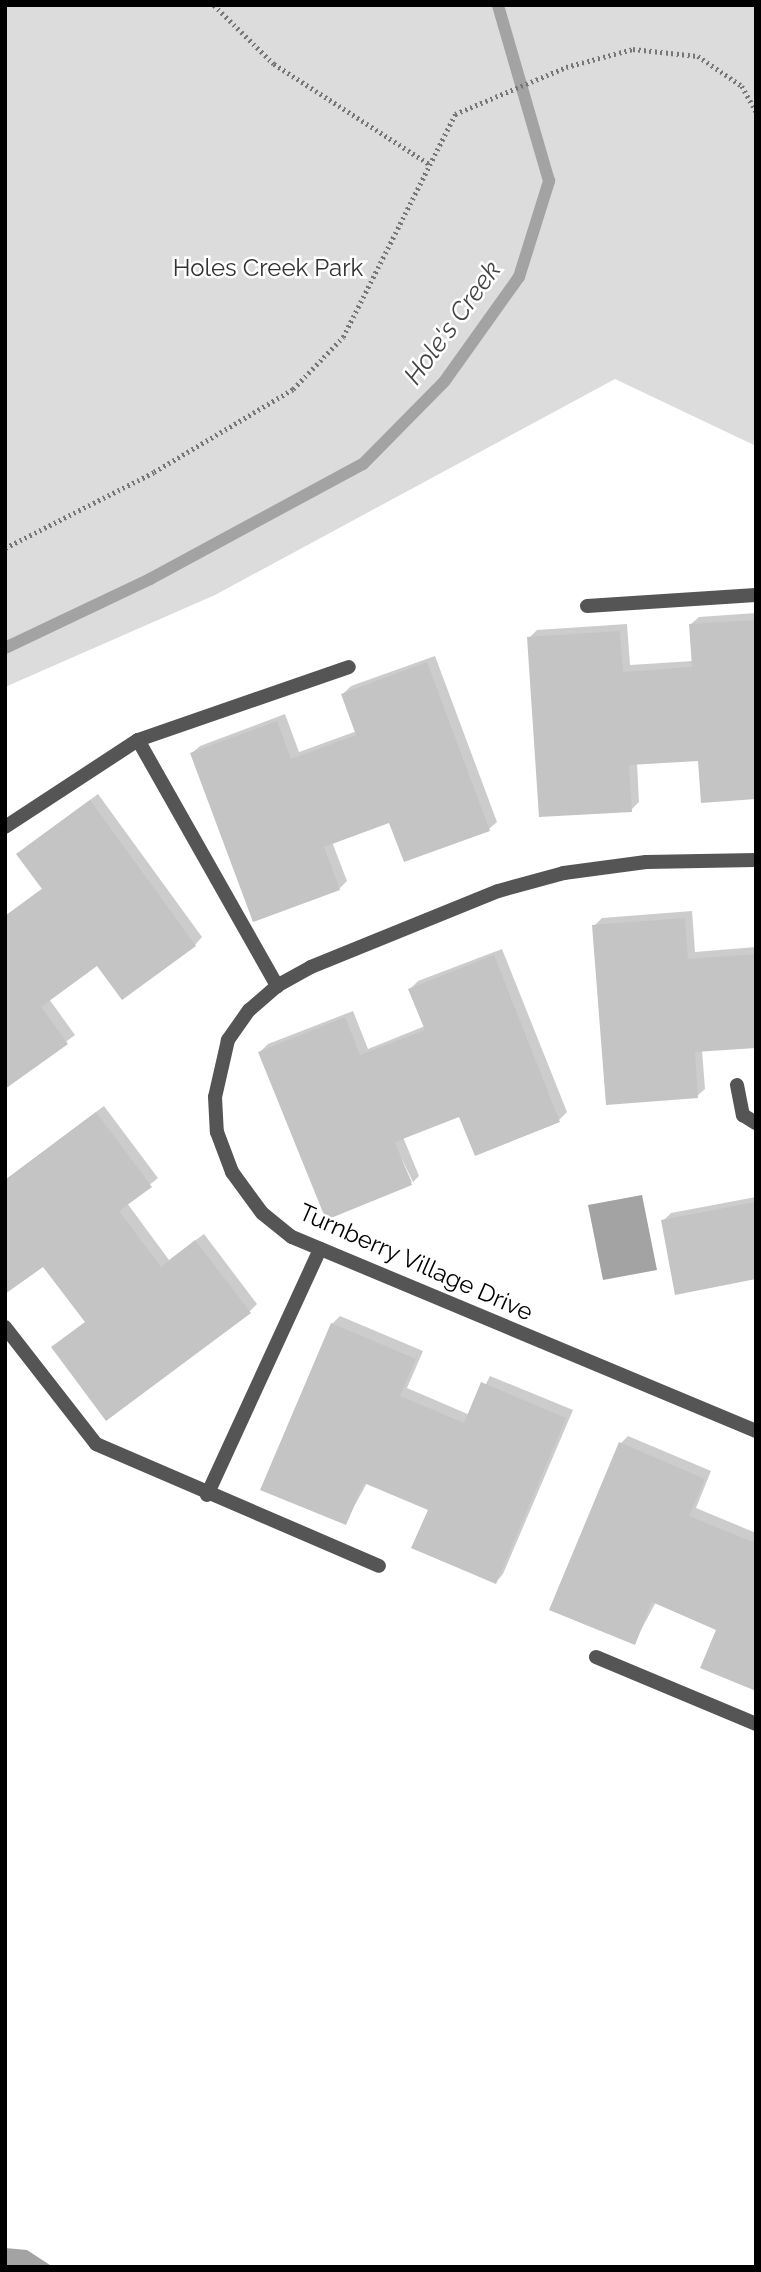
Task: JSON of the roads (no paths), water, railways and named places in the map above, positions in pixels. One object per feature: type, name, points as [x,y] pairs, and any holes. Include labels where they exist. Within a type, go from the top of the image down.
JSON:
[{"type":"street","points":[[587,606],[756,594]]},
{"type":"street","points":[[5,827],[138,740],[349,667]]},
{"type":"street","points":[[138,740],[276,986]]},
{"type":"street","name":"Turnberry Village Drive","points":[[756,860],[646,862],[551,877],[498,891],[276,986],[249,1010],[228,1040],[215,1097],[218,1132],[232,1172],[262,1213],[292,1237],[756,1431]]},
{"type":"street","points":[[737,1085],[743,1115],[756,1123]]},
{"type":"street","points":[[207,1495],[320,1249]]},
{"type":"street","points":[[5,1327],[96,1444],[207,1495],[379,1566]]},
{"type":"street","points":[[596,1657],[756,1724]]},
{"type":"waterway","name":"Hole's Creek","points":[[5,648],[150,579],[363,464],[444,382],[519,277],[549,181],[498,5]]},
{"type":"park label","name":"Holes Creek Park","points":[[268,268]]}]
